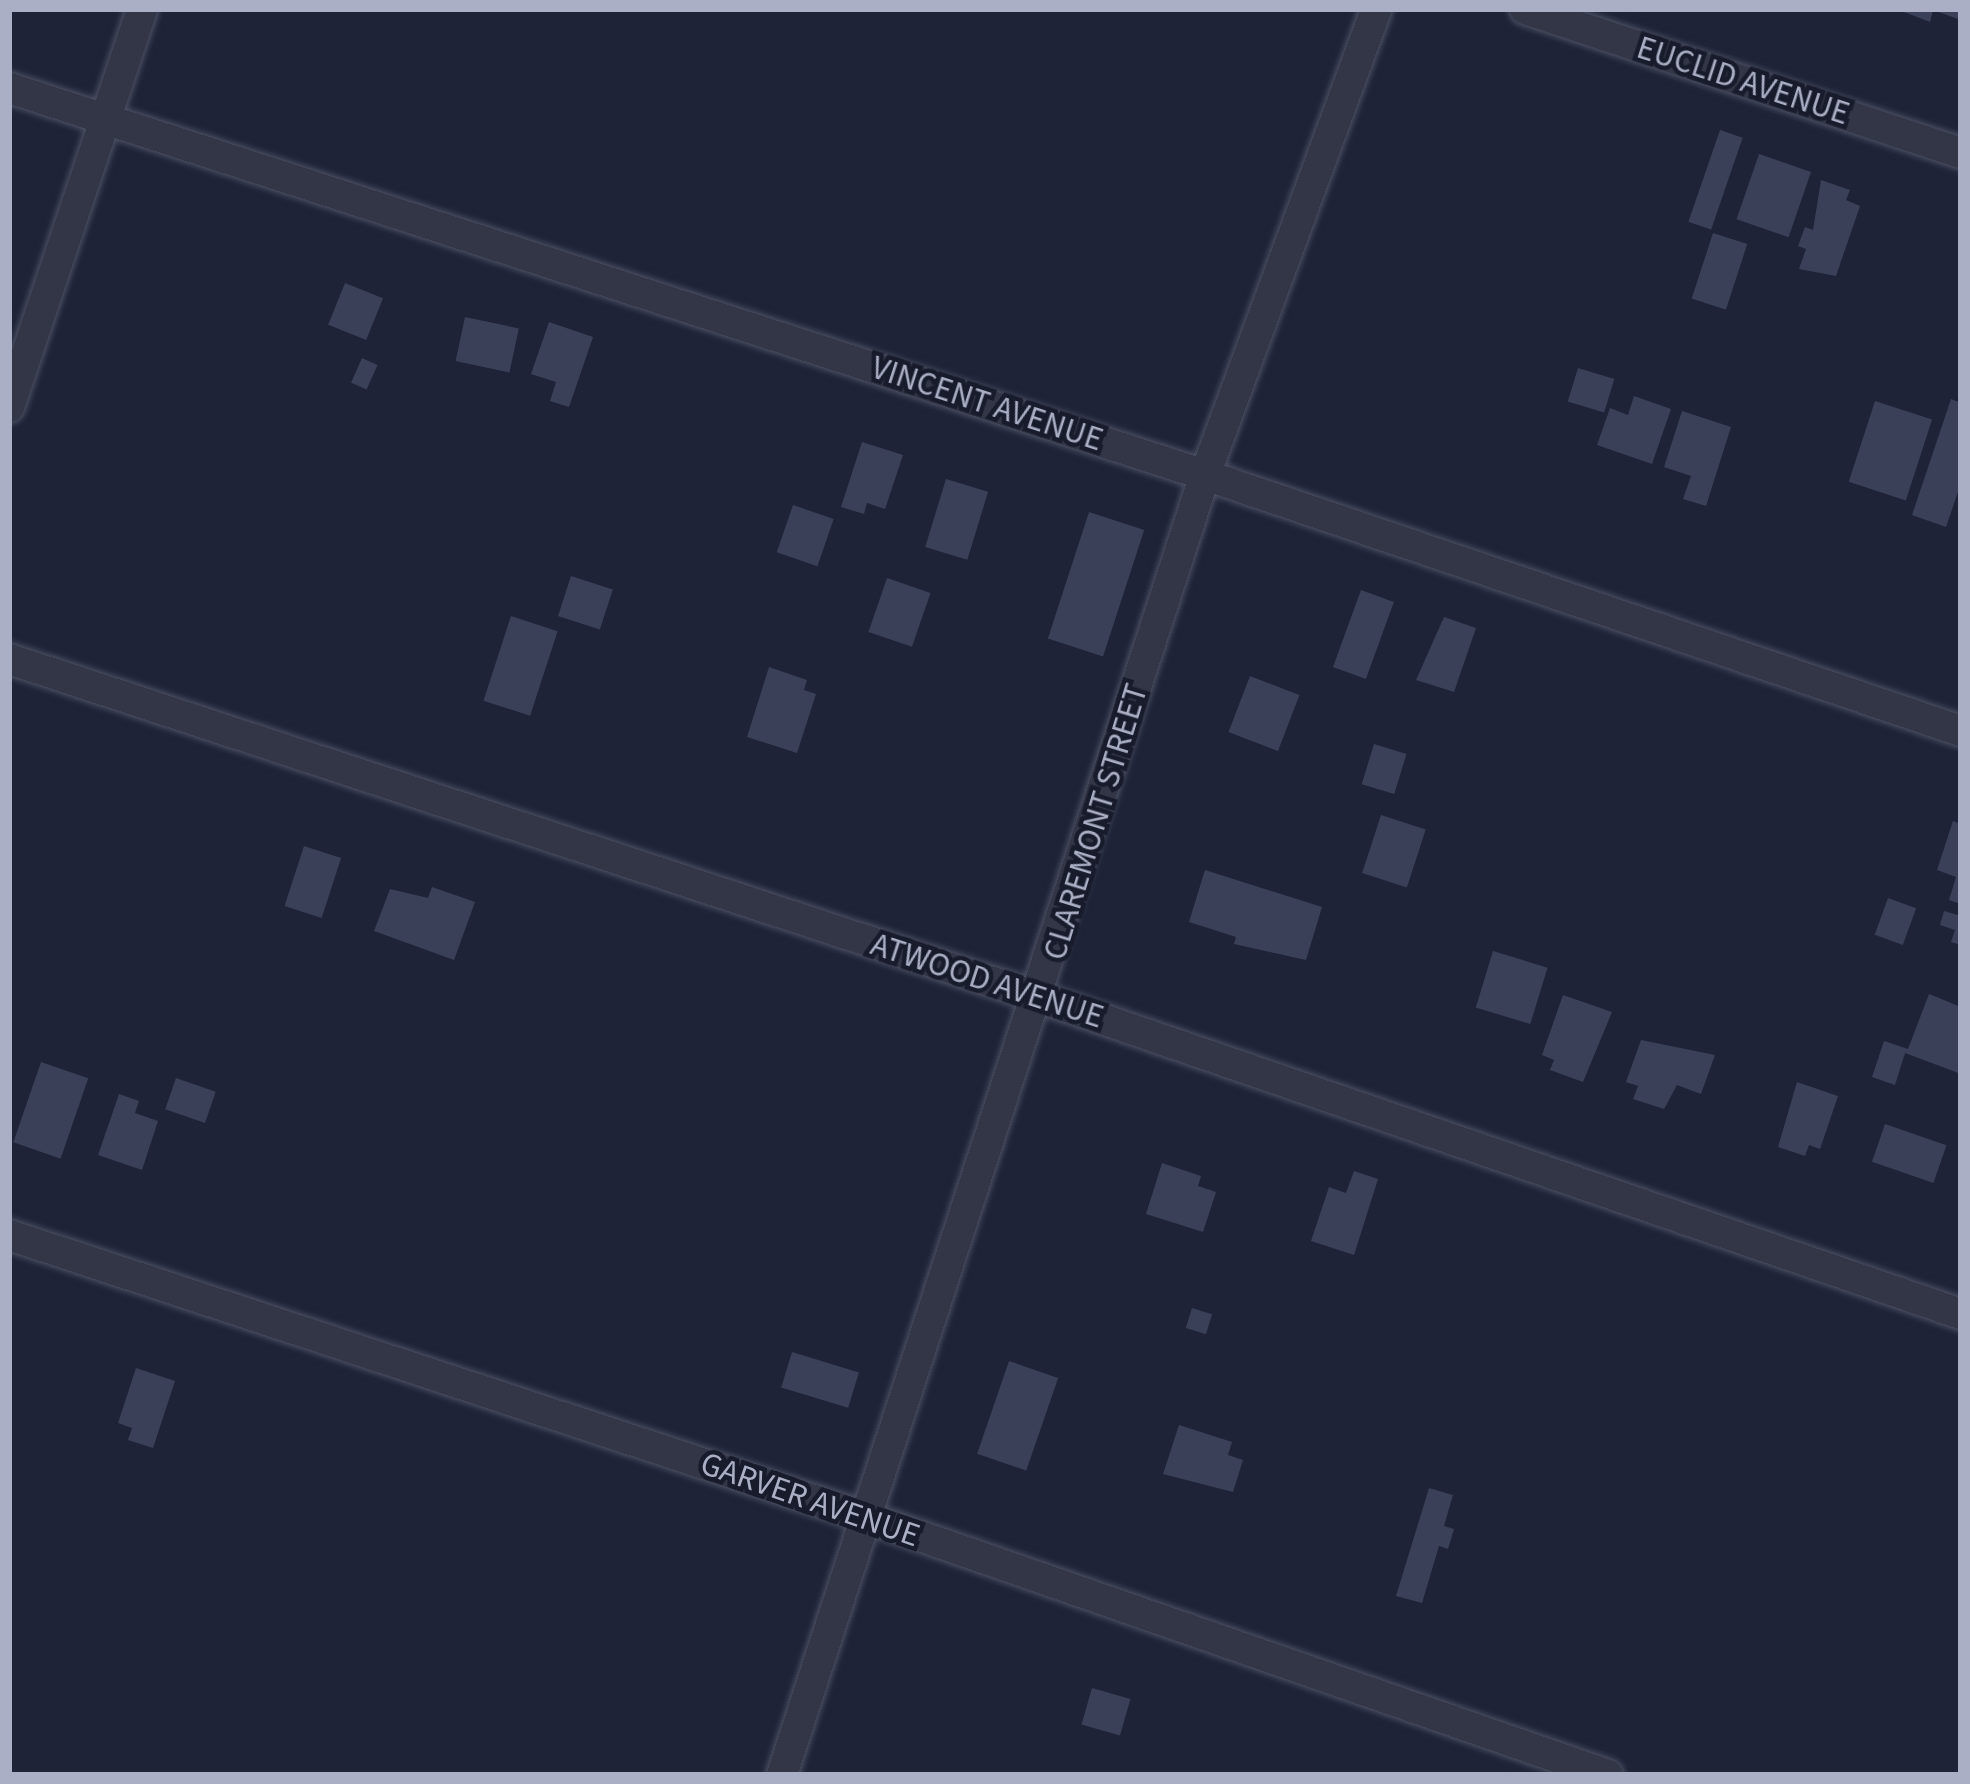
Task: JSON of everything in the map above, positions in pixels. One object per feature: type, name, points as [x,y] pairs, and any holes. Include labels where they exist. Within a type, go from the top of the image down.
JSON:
[{"type":"street","points":[[9,407],[142,9]]},
{"type":"street","name":"CLAREMONT STREET","points":[[782,1775],[1040,998],[1205,475],[1376,9]]},
{"type":"street","name":"EUCLID AVENUE","points":[[1525,9],[1961,153]]},
{"type":"street","name":"VINCENT AVENUE","points":[[9,88],[1205,475],[1961,731]]},
{"type":"street","name":"ATWOOD AVENUE","points":[[9,659],[1040,998],[1961,1314]]},
{"type":"street","name":"GARVER AVENUE","points":[[9,1235],[868,1518],[1608,1775]]},
{"type":"building","points":[[1896,9],[1961,9],[1961,20],[1933,10],[1930,22]]},
{"type":"building","points":[[1720,130],[1743,138],[1711,230],[1688,222]]},
{"type":"building","points":[[1759,154],[1811,172],[1789,237],[1737,219]]},
{"type":"building","points":[[1821,180],[1850,190],[1846,200],[1860,206],[1836,276],[1799,269],[1806,249],[1798,246],[1805,227],[1813,230]]},
{"type":"building","points":[[1713,233],[1747,244],[1726,310],[1692,299]]},
{"type":"building","points":[[345,283],[383,298],[366,340],[328,325]]},
{"type":"building","points":[[465,317],[519,328],[509,372],[456,361]]},
{"type":"building","points":[[549,322],[593,337],[569,407],[550,401],[556,382],[531,374]]},
{"type":"building","points":[[362,358],[378,365],[367,390],[351,383]]},
{"type":"building","points":[[1578,368],[1614,379],[1604,413],[1568,401]]},
{"type":"building","points":[[1634,396],[1671,409],[1652,464],[1597,445],[1610,408],[1628,415]]},
{"type":"building","points":[[1951,399],[1961,403],[1961,483],[1946,527],[1912,515]]},
{"type":"building","points":[[1875,401],[1932,420],[1906,500],[1849,482]]},
{"type":"building","points":[[1682,411],[1731,427],[1706,506],[1683,499],[1691,476],[1664,467]]},
{"type":"building","points":[[862,442],[903,455],[885,509],[867,503],[864,514],[841,507]]},
{"type":"building","points":[[946,479],[988,492],[967,560],[925,547]]},
{"type":"building","points":[[793,505],[834,519],[817,566],[777,552]]},
{"type":"building","points":[[1089,512],[1144,530],[1103,656],[1048,638]]},
{"type":"building","points":[[571,576],[613,590],[600,630],[558,616]]},
{"type":"building","points":[[887,578],[930,593],[912,647],[868,632]]},
{"type":"building","points":[[1361,590],[1394,602],[1366,679],[1333,667]]},
{"type":"building","points":[[511,616],[558,631],[530,716],[483,701]]},
{"type":"building","points":[[1444,617],[1476,628],[1454,692],[1416,680]]},
{"type":"building","points":[[769,667],[807,680],[804,690],[816,694],[797,753],[747,737]]},
{"type":"building","points":[[1250,676],[1299,695],[1278,751],[1228,732]]},
{"type":"building","points":[[1374,744],[1407,754],[1394,794],[1362,784]]},
{"type":"building","points":[[1381,815],[1426,830],[1407,888],[1362,873]]},
{"type":"building","points":[[1953,821],[1961,824],[1961,904],[1949,900],[1956,877],[1937,870]]},
{"type":"building","points":[[304,846],[341,858],[322,918],[285,906]]},
{"type":"building","points":[[1205,870],[1322,907],[1306,960],[1234,944],[1236,937],[1189,922]]},
{"type":"building","points":[[432,887],[475,902],[454,960],[374,931],[390,889],[428,898]]},
{"type":"building","points":[[1888,898],[1916,908],[1903,945],[1875,935]]},
{"type":"building","points":[[1944,911],[1961,916],[1961,945],[1951,942],[1955,930],[1940,925]]},
{"type":"building","points":[[1493,951],[1548,968],[1530,1024],[1476,1007]]},
{"type":"building","points":[[1929,994],[1961,1007],[1961,1074],[1905,1053],[1895,1085],[1872,1077],[1884,1041],[1908,1049]]},
{"type":"building","points":[[1563,995],[1612,1012],[1583,1082],[1550,1070],[1554,1060],[1542,1055]]},
{"type":"building","points":[[1641,1040],[1715,1055],[1701,1094],[1677,1085],[1664,1109],[1633,1099],[1638,1086],[1626,1082]]},
{"type":"building","points":[[41,1062],[88,1078],[61,1159],[13,1142]]},
{"type":"building","points":[[176,1078],[216,1092],[205,1123],[165,1109]]},
{"type":"building","points":[[1797,1082],[1838,1096],[1820,1149],[1809,1145],[1805,1156],[1778,1147]]},
{"type":"building","points":[[119,1094],[139,1101],[135,1113],[158,1121],[142,1170],[98,1155]]},
{"type":"building","points":[[1885,1124],[1946,1145],[1933,1183],[1872,1162]]},
{"type":"building","points":[[1162,1163],[1201,1176],[1198,1186],[1216,1192],[1203,1232],[1146,1214]]},
{"type":"building","points":[[1354,1171],[1378,1179],[1354,1255],[1311,1241],[1329,1187],[1346,1193]]},
{"type":"building","points":[[1192,1308],[1212,1314],[1206,1334],[1186,1328]]},
{"type":"building","points":[[792,1352],[859,1372],[848,1408],[781,1387]]},
{"type":"building","points":[[1009,1361],[1058,1378],[1026,1471],[977,1454]]},
{"type":"building","points":[[136,1368],[175,1381],[153,1448],[128,1440],[132,1428],[118,1423]]},
{"type":"building","points":[[1179,1425],[1232,1442],[1228,1455],[1243,1460],[1233,1492],[1163,1474]]},
{"type":"building","points":[[1429,1488],[1453,1495],[1444,1526],[1454,1529],[1448,1549],[1439,1546],[1422,1603],[1396,1596]]},
{"type":"building","points":[[1092,1688],[1130,1699],[1120,1736],[1082,1725]]}]
